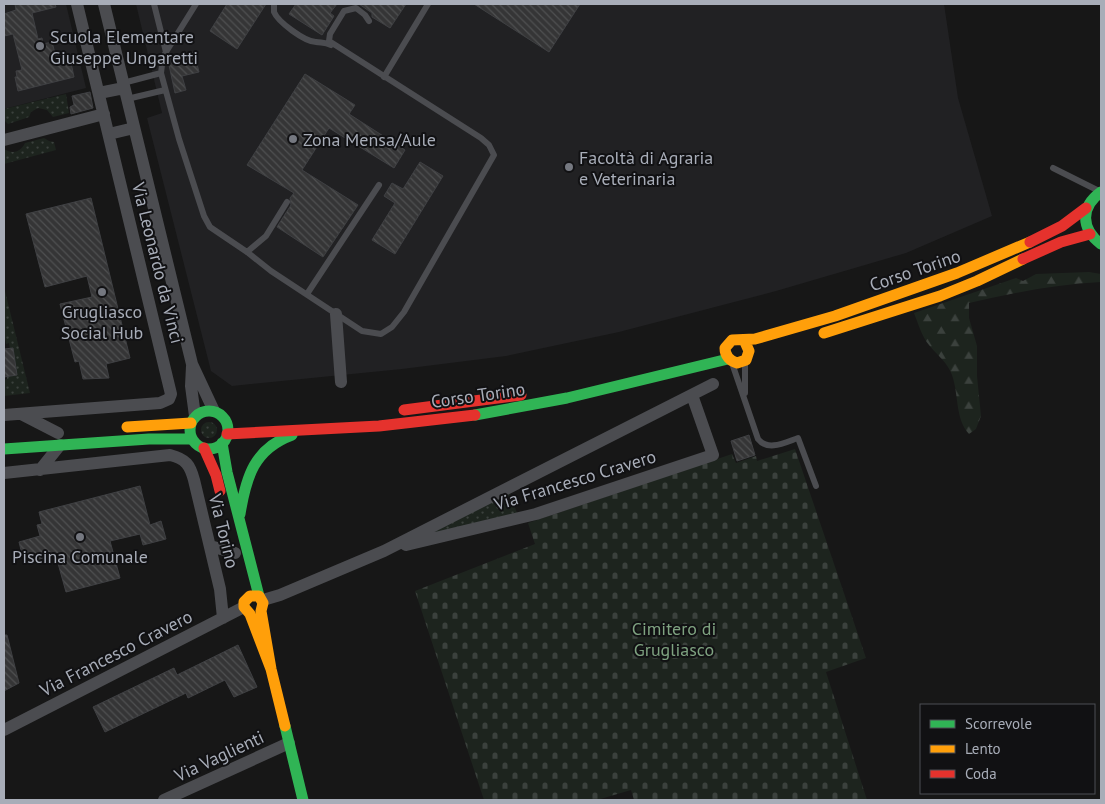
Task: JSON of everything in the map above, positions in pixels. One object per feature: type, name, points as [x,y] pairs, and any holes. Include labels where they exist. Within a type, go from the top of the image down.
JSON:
[{"type":"street","name":"Via Leonardo da Vinci","points":[[21,414],[152,404],[165,402],[171,394],[77,4]]},
{"type":"street","name":"Via Leonardo da Vinci","points":[[104,4],[192,364],[214,411]]},
{"type":"street","points":[[99,93],[125,90]]},
{"type":"street","points":[[4,140],[104,114]]},
{"type":"street","points":[[109,134],[134,128]]},
{"type":"street","name":"Corso Torino","points":[[730,361],[721,348],[733,339],[737,338],[745,342],[799,327],[922,288],[971,270],[1068,223],[1086,208],[1094,195],[1101,192]]},
{"type":"street","points":[[1086,208],[1085,223],[1090,234],[1101,244]]},
{"type":"street","name":"Corso Torino","points":[[811,337],[928,300],[976,282],[1071,238],[1090,234]]},
{"type":"street","points":[[336,314],[342,382]]},
{"type":"street","points":[[745,342],[751,355]]},
{"type":"street","name":"Corso Torino","points":[[204,448],[216,447],[228,430],[311,431],[468,416],[541,404],[730,361],[737,363],[751,355]]},
{"type":"street","name":"Corso Torino","points":[[391,412],[549,390],[670,361]]},
{"type":"street","name":"Via Leonardo da Vinci","points":[[192,364],[193,420]]},
{"type":"street","name":"Via Francesco Cravero","points":[[4,730],[252,603],[280,595],[384,551],[713,384]]},
{"type":"street","name":"Via Francesco Cravero","points":[[384,551],[536,514],[713,455],[692,395]]},
{"type":"street","points":[[222,501],[216,475],[204,448],[192,439],[190,428],[193,420],[204,411],[214,411],[223,417],[228,430],[227,472],[239,520],[252,603],[271,669],[302,800]]},
{"type":"street","points":[[4,415],[21,414],[62,436]]},
{"type":"street","points":[[118,428],[193,420]]},
{"type":"street","points":[[239,520],[242,494],[254,464],[266,448],[280,438],[311,431]]},
{"type":"street","points":[[40,434],[192,439]]},
{"type":"street","points":[[4,449],[62,436]]},
{"type":"street","points":[[4,473],[40,470],[62,436]]},
{"type":"street","name":"Via Torino","points":[[40,470],[170,455],[180,458],[190,468],[220,589],[223,618]]},
{"type":"street","points":[[230,536],[236,558]]},
{"type":"street","points":[[210,546],[236,558]]},
{"type":"street","name":"Via Vaglienti","points":[[164,800],[289,743]]},
{"type":"lane","points":[[154,4],[166,52]]},
{"type":"lane","points":[[196,4],[163,57],[161,74],[178,139],[204,216],[210,227],[271,271],[362,331],[381,334],[392,327],[404,312],[494,155],[489,145],[481,138],[339,49],[322,41],[316,43],[305,39],[283,23],[274,13],[274,4]]},
{"type":"lane","points":[[384,77],[428,4]]},
{"type":"lane","points":[[339,49],[329,41],[330,34],[344,11],[356,8],[369,21]]},
{"type":"lane","points":[[125,90],[161,74]]},
{"type":"lane","points":[[125,90],[165,90]]},
{"type":"lane","points":[[1053,168],[1101,192]]},
{"type":"lane","points":[[307,294],[379,186]]},
{"type":"lane","points":[[247,252],[266,236],[288,202]]},
{"type":"lane","points":[[744,400],[751,355]]},
{"type":"lane","points":[[730,361],[755,432],[761,443],[766,446],[774,445],[798,438],[816,486]]},
{"type":"shaded area","name":"Scuola Elementare Giuseppe Ungaretti","points":[[4,4],[66,4],[86,88],[4,109]]},
{"type":"shaded area","name":"Facoltà di Agraria e Veterinaria","points":[[136,4],[944,4],[958,98],[992,216],[906,253],[776,291],[619,332],[506,356],[402,369],[232,386],[211,371],[147,118],[162,113]]},
{"type":"green space","points":[[66,94],[69,113],[53,117],[47,110],[38,108],[31,112],[29,117],[8,124],[4,120],[4,109]]},
{"type":"green space","points":[[44,138],[54,142],[56,150],[4,164],[4,149],[16,152],[25,143]]},
{"type":"green space","points":[[1089,272],[1101,274],[1101,282],[1035,290],[969,303],[969,318],[977,346],[977,376],[981,416],[976,429],[969,434],[961,421],[950,371],[927,342],[914,313],[1016,278],[1023,281],[1036,274]]},
{"type":"green space","points":[[4,287],[30,393],[4,396],[4,380],[7,377],[17,375],[13,349],[10,349],[9,343],[6,344],[4,332]]},
{"type":"green space","points":[[206,422],[212,422],[217,427],[215,436],[206,438],[201,433],[201,427]]},
{"type":"green space","name":"Cimitero di Grugliasco","points":[[795,449],[866,658],[826,672],[867,800],[634,800],[631,790],[597,800],[484,800],[415,591],[535,544],[528,523],[732,454],[736,463],[756,456],[757,461]]},
{"type":"green space","points":[[509,491],[517,513],[432,536],[429,531]]},
{"type":"building","points":[[15,4],[55,4],[56,7],[32,13],[38,39],[42,38],[43,44],[52,42],[57,61],[60,60],[61,65],[71,63],[74,77],[18,91],[15,77],[17,77],[16,71],[22,70],[13,34],[4,36],[4,14],[16,10]]},
{"type":"building","points":[[227,4],[266,4],[237,49],[210,31]]},
{"type":"building","points":[[296,4],[337,4],[330,13],[334,16],[322,35],[289,14]]},
{"type":"building","points":[[359,4],[406,4],[390,28],[372,17],[372,13]]},
{"type":"building","points":[[474,4],[580,4],[549,52]]},
{"type":"building","points":[[194,52],[199,72],[182,76],[186,90],[175,93],[169,65],[171,64],[170,58]]},
{"type":"building","name":"Zona Mensa/Aule","points":[[305,74],[355,105],[349,114],[405,150],[394,168],[329,128],[302,170],[358,205],[323,257],[277,227],[291,205],[290,198],[294,193],[247,165]]},
{"type":"building","points":[[90,92],[93,108],[71,114],[70,107],[74,105],[72,96]]},
{"type":"building","points":[[420,162],[443,176],[395,254],[372,240],[395,203],[384,196],[392,183],[403,189]]},
{"type":"building","name":"Grugliasco Social Hub","points":[[91,198],[130,358],[106,364],[109,378],[83,379],[79,361],[75,362],[60,304],[92,297],[87,276],[45,287],[26,214]]},
{"type":"building","points":[[13,348],[17,375],[4,377],[4,349]]},
{"type":"building","points":[[749,435],[755,455],[737,461],[731,441]]},
{"type":"building","name":"Piscina Comunale","points":[[140,486],[150,525],[161,521],[166,539],[143,545],[140,534],[110,541],[120,578],[66,592],[56,556],[24,562],[19,542],[40,536],[37,525],[42,524],[39,512]]},
{"type":"building","points":[[4,635],[7,635],[19,683],[4,691]]},
{"type":"building","points":[[238,645],[257,687],[234,697],[225,680],[188,698],[186,693],[105,732],[93,707],[174,668],[177,675]]},
{"type":"traffic: fast","points":[[1101,192],[1089,204],[1086,211],[1087,225],[1090,232],[1101,244]]},
{"type":"traffic: fast","points":[[475,415],[567,398],[728,359]]},
{"type":"traffic: fast","points":[[209,411],[222,417],[228,430],[222,443],[209,449],[196,443],[190,430],[196,417],[209,411]]},
{"type":"traffic: fast","points":[[240,514],[249,476],[260,456],[279,441],[292,435]]},
{"type":"traffic: fast","points":[[4,449],[149,439],[192,439]]},
{"type":"traffic: fast","points":[[222,443],[227,472],[259,596]]},
{"type":"traffic: fast","points":[[285,726],[303,800]]},
{"type":"traffic: slow","points":[[745,342],[749,351],[746,360],[737,363],[727,356],[725,348],[732,340],[755,339],[835,316],[957,273],[1030,242]]},
{"type":"traffic: slow","points":[[824,333],[940,296],[1023,259]]},
{"type":"traffic: slow","points":[[127,427],[191,423]]},
{"type":"traffic: slow","points":[[271,669],[250,614],[244,607],[244,602],[250,596],[259,596],[263,603],[261,611],[271,669],[285,726]]},
{"type":"traffic: jam","points":[[1030,242],[1062,226],[1086,208]]},
{"type":"traffic: jam","points":[[1023,259],[1061,242],[1090,234]]},
{"type":"traffic: jam","points":[[404,410],[521,395]]},
{"type":"traffic: jam","points":[[227,434],[379,426],[475,415]]},
{"type":"traffic: jam","points":[[204,448],[216,475],[220,491]]},
{"type":"place","name":"Scuola Elementare Giuseppe Ungaretti","points":[[40,46]]},
{"type":"place","name":"Zona Mensa/Aule","points":[[293,139]]},
{"type":"place","name":"Facoltà di Agraria e Veterinaria","points":[[569,167]]},
{"type":"place","name":"Grugliasco Social Hub","points":[[102,292]]},
{"type":"place","name":"Piscina Comunale","points":[[80,537]]}]
